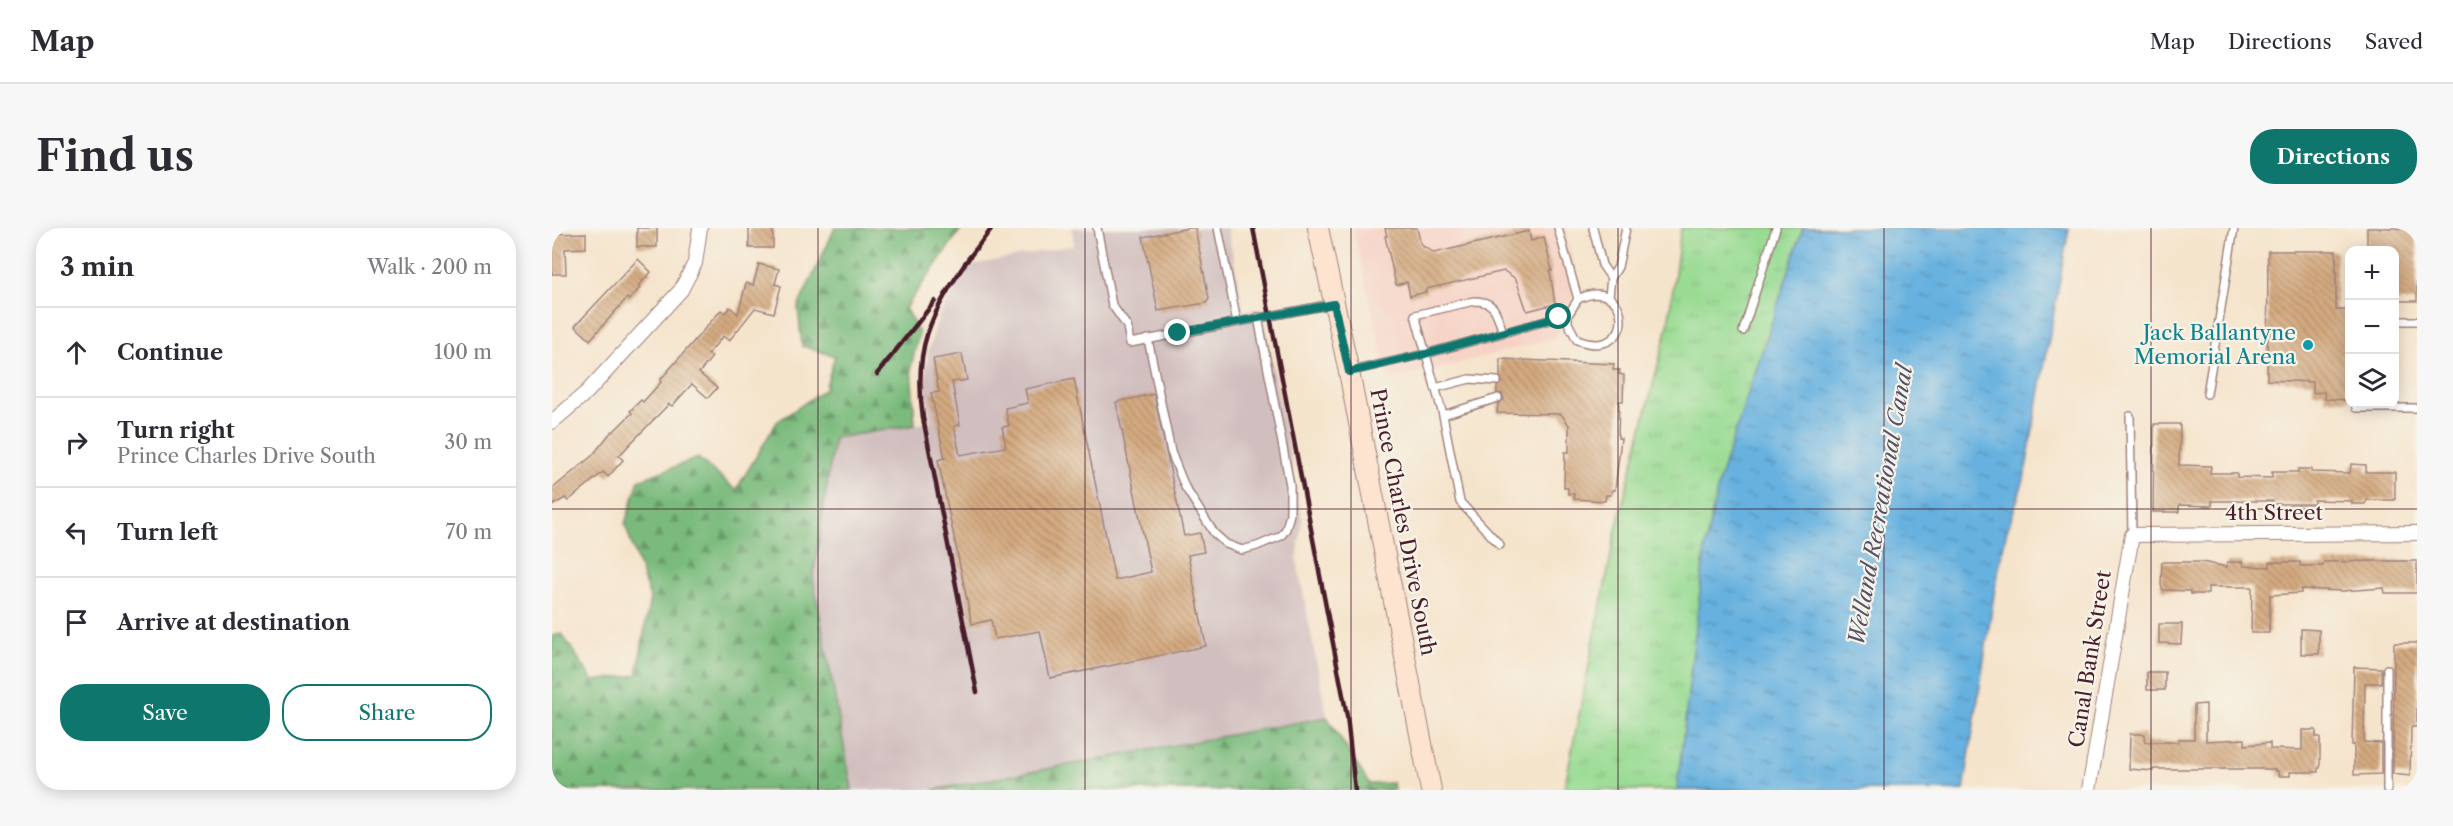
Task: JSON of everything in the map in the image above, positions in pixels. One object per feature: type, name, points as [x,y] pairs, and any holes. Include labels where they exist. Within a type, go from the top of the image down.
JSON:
[{"type":"main road","name":"Prince Charles Drive South","points":[[1318,228],[1349,372],[1431,790]]},
{"type":"street","points":[[552,422],[559,412],[587,392],[681,290],[695,263],[700,228]]},
{"type":"street","name":"4th Street","points":[[2132,535],[2417,533]]},
{"type":"street","name":"Canal Bank Street","points":[[2089,790],[2132,535]]},
{"type":"lane","points":[[1097,228],[1113,305],[1127,326],[1130,343],[1334,304]]},
{"type":"lane","points":[[1218,228],[1237,322]]},
{"type":"lane","points":[[1558,228],[1578,299]]},
{"type":"lane","points":[[1593,228],[1602,265],[1611,278]]},
{"type":"lane","points":[[1609,296],[1611,278],[1618,267],[1626,228]]},
{"type":"lane","points":[[1743,331],[1776,228]]},
{"type":"lane","points":[[2207,394],[2234,228]]},
{"type":"lane","points":[[1598,293],[1609,296],[1617,305],[1621,315],[1616,337],[1608,343],[1585,343],[1576,340],[1568,323],[1568,315],[1578,299],[1598,293]]},
{"type":"lane","points":[[1500,545],[1460,502],[1443,415],[1415,315],[1474,301],[1484,301],[1494,306],[1503,332]]},
{"type":"lane","points":[[1349,372],[1568,315]]},
{"type":"lane","points":[[1148,339],[1171,452],[1185,487],[1214,533],[1226,544],[1242,550],[1281,536],[1286,529],[1290,514],[1290,485],[1258,317]]},
{"type":"lane","points":[[2399,321],[2417,321]]},
{"type":"lane","points":[[1435,388],[1470,379],[1497,381]]},
{"type":"lane","points":[[1443,415],[1498,398]]},
{"type":"lane","points":[[2399,407],[2417,408]]},
{"type":"lane","points":[[2130,416],[2132,535]]},
{"type":"lane","points":[[2387,669],[2387,790]]},
{"type":"shaded area","points":[[1072,228],[1227,228],[1244,311],[1262,308],[1302,519],[1297,561],[1327,717],[933,790],[852,790],[813,578],[834,438],[931,422],[925,388],[928,352],[939,316],[963,273],[968,267],[978,264],[1074,245]]},
{"type":"shaded area","points":[[1353,228],[1566,228],[1578,285],[1556,338],[1388,381]]},
{"type":"green space","points":[[835,228],[962,228],[905,308],[919,333],[911,367],[915,425],[834,438],[813,578],[852,790],[552,790],[552,636],[562,634],[593,681],[637,675],[650,598],[625,524],[639,480],[698,458],[736,490],[777,422],[825,389],[835,356],[802,346],[798,307]]},
{"type":"green space","points":[[1681,228],[1838,228],[1730,790],[1564,790],[1617,525],[1668,326]]},
{"type":"green space","points":[[1327,717],[1369,784],[1393,783],[1394,790],[933,790]]},
{"type":"water","name":"Welland Recreational Canal","points":[[1803,228],[2069,228],[2024,479],[2006,534],[1995,588],[1964,790],[1677,790],[1705,547],[1719,481]]},
{"type":"building","points":[[637,228],[657,228],[657,247],[637,247]]},
{"type":"building","points":[[749,228],[773,228],[773,248],[749,248]]},
{"type":"building","points":[[1195,228],[1209,299],[1206,303],[1158,311],[1143,237]]},
{"type":"building","points":[[1385,228],[1417,228],[1421,245],[1434,253],[1529,231],[1531,241],[1544,237],[1552,271],[1550,271],[1555,304],[1527,311],[1516,279],[1504,271],[1426,289],[1426,292],[1410,296],[1407,282],[1396,285]]},
{"type":"building","points":[[2367,228],[2417,228],[2417,301],[2399,301],[2399,246],[2367,246]]},
{"type":"building","points":[[586,233],[586,248],[565,249],[566,274],[552,274],[552,234]]},
{"type":"building","name":"Jack Ballantyne Memorial Arena","points":[[2268,251],[2336,251],[2336,310],[2345,310],[2345,400],[2325,399],[2324,392],[2313,393],[2313,382],[2267,380]]},
{"type":"building","points":[[638,259],[651,272],[638,286],[640,288],[629,300],[627,298],[590,340],[575,326]]},
{"type":"building","points":[[759,264],[779,269],[775,284],[781,286],[774,313],[755,308],[729,341],[723,336],[708,354],[712,357],[699,373],[717,388],[708,398],[692,384],[672,406],[669,404],[619,456],[623,460],[608,477],[603,472],[568,501],[565,498],[552,506],[552,489],[592,456],[612,431],[632,413],[630,411],[641,400],[643,402],[721,310],[725,313],[730,307],[738,314],[746,283],[753,285]]},
{"type":"building","points":[[962,354],[967,380],[952,382],[960,425],[954,426],[960,455],[1006,447],[1002,427],[1009,426],[1005,408],[1028,403],[1025,389],[1074,379],[1115,580],[1151,572],[1116,402],[1154,394],[1184,536],[1200,533],[1204,552],[1188,555],[1206,646],[1050,678],[1040,631],[995,639],[991,620],[972,624],[938,460],[945,458],[931,393],[939,392],[933,359]]},
{"type":"building","points":[[1500,359],[1614,364],[1613,370],[1620,370],[1619,374],[1624,375],[1623,401],[1619,401],[1618,438],[1621,438],[1615,490],[1612,490],[1611,495],[1606,495],[1605,501],[1574,499],[1574,494],[1568,494],[1568,488],[1564,488],[1565,452],[1569,452],[1569,425],[1561,414],[1497,413],[1498,404],[1504,399],[1502,394],[1497,393],[1497,387],[1502,382]]},
{"type":"building","points":[[2154,424],[2180,424],[2179,465],[2211,466],[2210,473],[2237,473],[2237,477],[2272,478],[2272,472],[2298,472],[2298,469],[2311,469],[2311,472],[2350,473],[2351,464],[2366,465],[2366,472],[2395,472],[2395,500],[2367,500],[2365,504],[2352,504],[2352,501],[2314,500],[2314,504],[2212,501],[2212,506],[2179,505],[2179,512],[2153,512]]},
{"type":"building","points":[[2417,561],[2417,593],[2385,593],[2384,588],[2342,591],[2301,589],[2301,593],[2270,595],[2269,633],[2251,633],[2252,587],[2208,587],[2208,594],[2190,594],[2190,591],[2163,590],[2161,585],[2162,562],[2202,562],[2227,567],[2227,562],[2243,562],[2243,566],[2270,567],[2270,562],[2300,562],[2300,566],[2323,566],[2324,562]]},
{"type":"building","points":[[2159,624],[2182,624],[2181,644],[2159,643]]},
{"type":"building","points":[[2301,629],[2319,630],[2319,654],[2301,654]]},
{"type":"building","points":[[2394,643],[2417,643],[2417,727],[2411,727],[2410,776],[2393,774]]},
{"type":"building","points":[[2354,667],[2381,668],[2381,683],[2365,683],[2364,742],[2381,743],[2381,774],[2354,775],[2354,745],[2352,745]]},
{"type":"building","points":[[2147,672],[2165,672],[2165,690],[2147,690]]},
{"type":"building","points":[[2206,704],[2206,741],[2245,739],[2245,745],[2270,743],[2270,749],[2302,750],[2302,730],[2316,730],[2316,737],[2320,737],[2318,772],[2290,772],[2290,776],[2278,776],[2278,771],[2275,769],[2153,769],[2153,771],[2129,769],[2130,734],[2145,734],[2145,742],[2178,742],[2178,739],[2194,739],[2194,705]]},
{"type":"railway","points":[[965,263],[992,228]]},
{"type":"railway","points":[[1253,228],[1347,716],[1355,790]]},
{"type":"railway","points":[[969,258],[935,315],[923,351],[920,371],[923,418],[977,692]]},
{"type":"railway","points":[[877,374],[935,301]]},
{"type":"place","name":"Jack Ballantyne Memorial Arena","points":[[2308,345]]},
{"type":"route","points":[[1178,333],[1334,304],[1349,372],[1425,354],[1559,317]]}]
